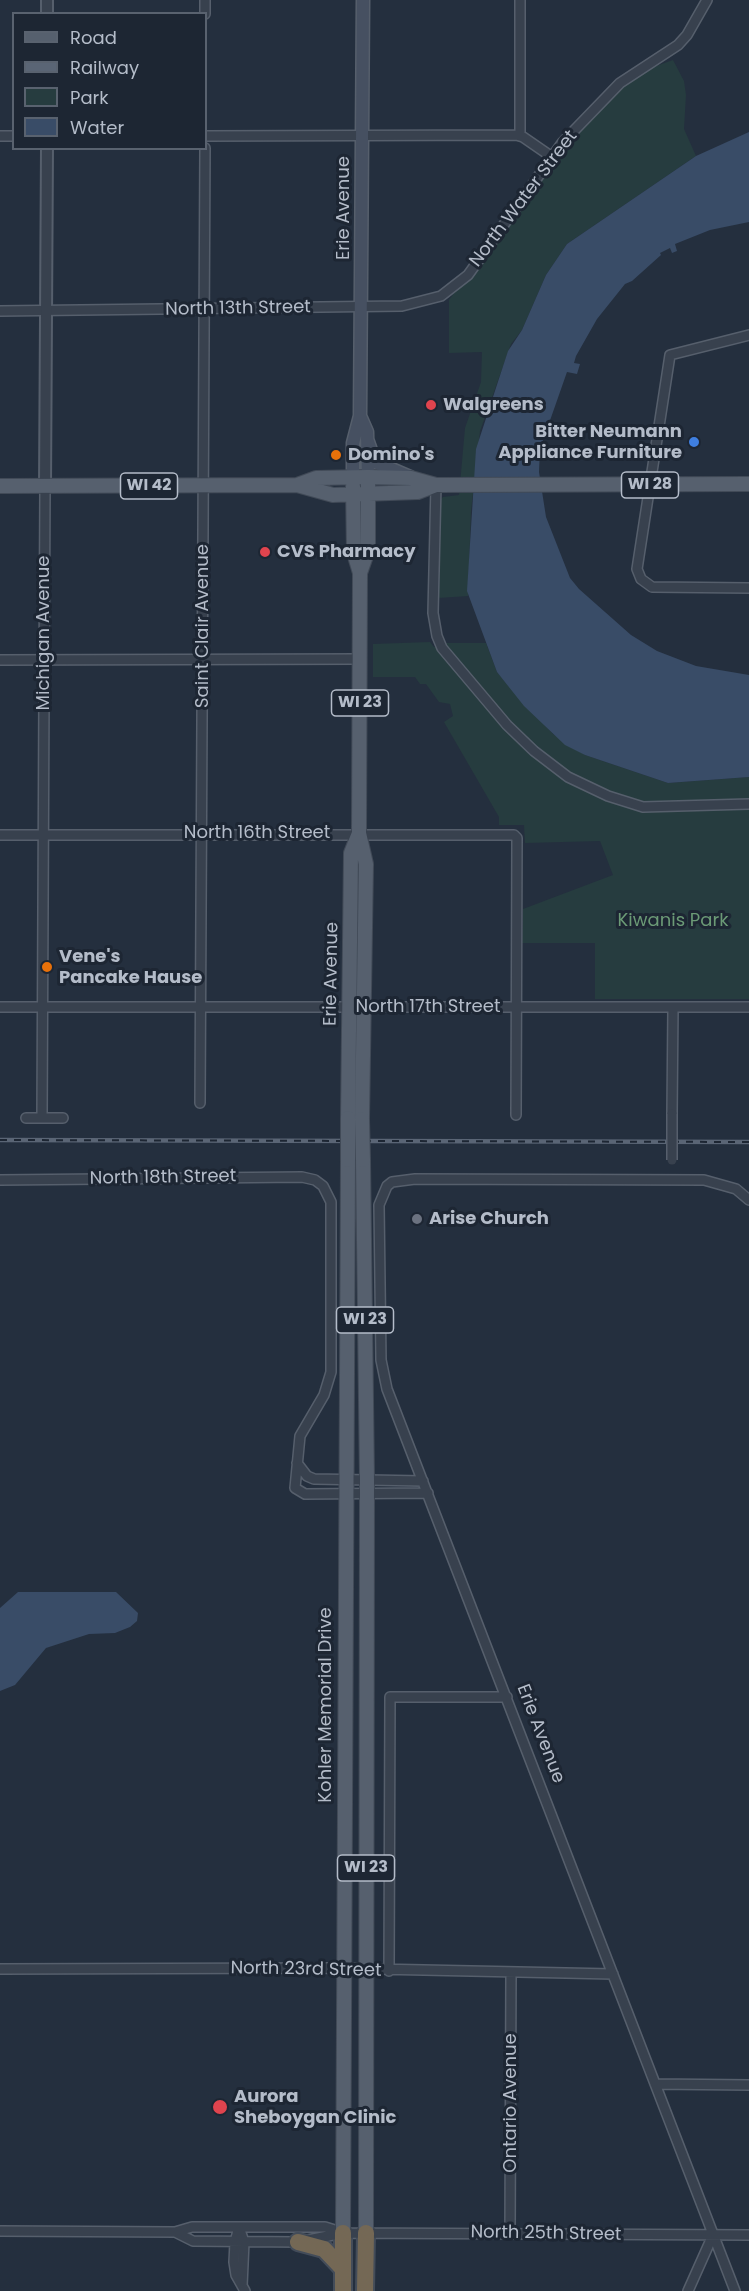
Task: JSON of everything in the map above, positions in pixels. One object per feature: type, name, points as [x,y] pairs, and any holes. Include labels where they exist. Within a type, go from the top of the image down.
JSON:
[{"type":"highway","name":"Kohler Memorial Drive","points":[[343,2291],[344,2233]]},
{"type":"highway","name":"WI 23","points":[[365,2291],[366,2233]]},
{"type":"highway","points":[[298,2242],[324,2249],[343,2269]]},
{"type":"main road","name":"Erie Avenue","points":[[355,1118],[356,1007],[351,853],[359,833],[360,573],[354,553],[352,494],[353,443],[360,416],[363,0]]},
{"type":"main road","name":"Erie Avenue","points":[[360,416],[366,427],[368,477],[368,553],[360,573]]},
{"type":"main road","points":[[367,439],[375,462],[411,478]]},
{"type":"main road","name":"WI 42","points":[[297,485],[313,478],[353,477]]},
{"type":"main road","name":"WI 28","points":[[353,477],[411,478],[435,485],[749,484]]},
{"type":"main road","name":"WI 42","points":[[0,486],[297,485],[321,493],[352,494]]},
{"type":"main road","name":"WI 28","points":[[352,494],[420,491],[435,485]]},
{"type":"main road","name":"Kohler Memorial Drive","points":[[344,2233],[348,1160],[355,1118]]},
{"type":"main road","name":"WI 23","points":[[355,1118],[363,1160],[367,1487],[366,2233]]},
{"type":"street","points":[[520,0],[520,136]]},
{"type":"street","name":"North Water Street","points":[[468,275],[552,157],[620,83],[678,45],[687,35],[707,0]]},
{"type":"street","points":[[207,136],[520,136],[552,157]]},
{"type":"street","name":"Michigan Avenue","points":[[42,1118],[46,150]]},
{"type":"street","name":"Saint Clair Avenue","points":[[200,1103],[205,150]]},
{"type":"street","name":"North 13th Street","points":[[0,311],[362,307],[423,303],[446,294],[468,275]]},
{"type":"street","points":[[749,335],[670,355],[637,569],[642,581],[655,588],[749,588]]},
{"type":"street","points":[[435,485],[434,625],[442,648],[507,725],[534,751],[568,777],[588,789],[643,807],[749,804]]},
{"type":"street","points":[[0,660],[360,659]]},
{"type":"street","name":"North 16th Street","points":[[0,835],[359,833],[514,835],[517,838],[516,1007]]},
{"type":"street","name":"North 17th Street","points":[[0,1007],[749,1007]]},
{"type":"street","points":[[516,1007],[516,1115]]},
{"type":"street","points":[[673,1007],[672,1178],[721,1183],[736,1189],[749,1200]]},
{"type":"street","points":[[26,1118],[63,1118]]},
{"type":"street","name":"North 18th Street","points":[[0,1180],[302,1177],[313,1179],[323,1186],[332,1202],[331,1372],[324,1395],[302,1430],[297,1463]]},
{"type":"street","name":"Erie Avenue","points":[[672,1178],[415,1179],[392,1182],[383,1190],[379,1205],[381,1360],[387,1389],[735,2291]]},
{"type":"street","points":[[297,1463],[295,1485],[298,1492],[367,1487],[428,1493]]},
{"type":"street","points":[[297,1463],[303,1473],[311,1479],[347,1487]]},
{"type":"street","points":[[367,1487],[423,1481]]},
{"type":"street","points":[[389,1971],[390,1697],[507,1697]]},
{"type":"street","name":"North 23rd Street","points":[[0,1969],[344,1968],[389,1971],[613,1974]]},
{"type":"street","name":"Ontario Avenue","points":[[510,2234],[511,1973]]},
{"type":"street","points":[[655,2084],[749,2085]]},
{"type":"street","name":"North 25th Street","points":[[0,2231],[176,2232],[192,2227],[325,2227],[344,2233]]},
{"type":"street","points":[[239,2227],[243,2288]]},
{"type":"street","name":"North 25th Street","points":[[176,2232],[193,2241],[298,2242],[344,2233],[749,2235]]},
{"type":"street","points":[[688,2291],[713,2235]]},
{"type":"green space","points":[[673,60],[684,81],[686,95],[684,129],[696,156],[567,244],[546,275],[522,330],[511,344],[480,431],[471,511],[468,596],[438,598],[439,501],[443,497],[459,495],[465,428],[481,382],[482,352],[449,353],[449,300],[560,147],[634,74]]},
{"type":"green space","name":"Kiwanis Park","points":[[430,642],[434,647],[445,643],[486,643],[497,672],[553,734],[585,755],[668,783],[749,777],[749,999],[595,999],[595,943],[522,943],[523,909],[613,875],[600,841],[525,843],[524,825],[499,825],[499,817],[444,722],[453,716],[450,704],[439,702],[426,684],[420,684],[415,677],[373,677],[373,644]]},
{"type":"water","points":[[749,132],[749,222],[710,230],[675,244],[677,251],[672,253],[670,248],[660,253],[661,255],[632,281],[625,284],[597,319],[576,356],[574,363],[580,364],[577,374],[567,372],[540,449],[539,472],[546,517],[570,578],[579,589],[631,635],[657,651],[696,666],[749,675],[749,777],[668,783],[585,755],[565,745],[524,706],[497,672],[467,591],[476,449],[508,351],[522,330],[546,275],[567,244],[696,156]]},
{"type":"water","points":[[18,1592],[116,1592],[138,1613],[137,1621],[130,1627],[115,1633],[89,1634],[46,1648],[15,1685],[0,1691],[0,1608]]},
{"type":"railway","points":[[0,1140],[749,1142]]},
{"type":"place","name":"Walgreens","points":[[431,405]]},
{"type":"place","name":"Bitter Neumann Appliance Furniture","points":[[694,442]]},
{"type":"place","name":"Domino's","points":[[336,455]]},
{"type":"place","name":"CVS Pharmacy","points":[[265,552]]},
{"type":"place","name":"Vene's Pancake Hause","points":[[47,967]]},
{"type":"place","name":"Arise Church","points":[[417,1219]]},
{"type":"place","name":"Aurora Sheboygan Clinic","points":[[220,2107]]}]
